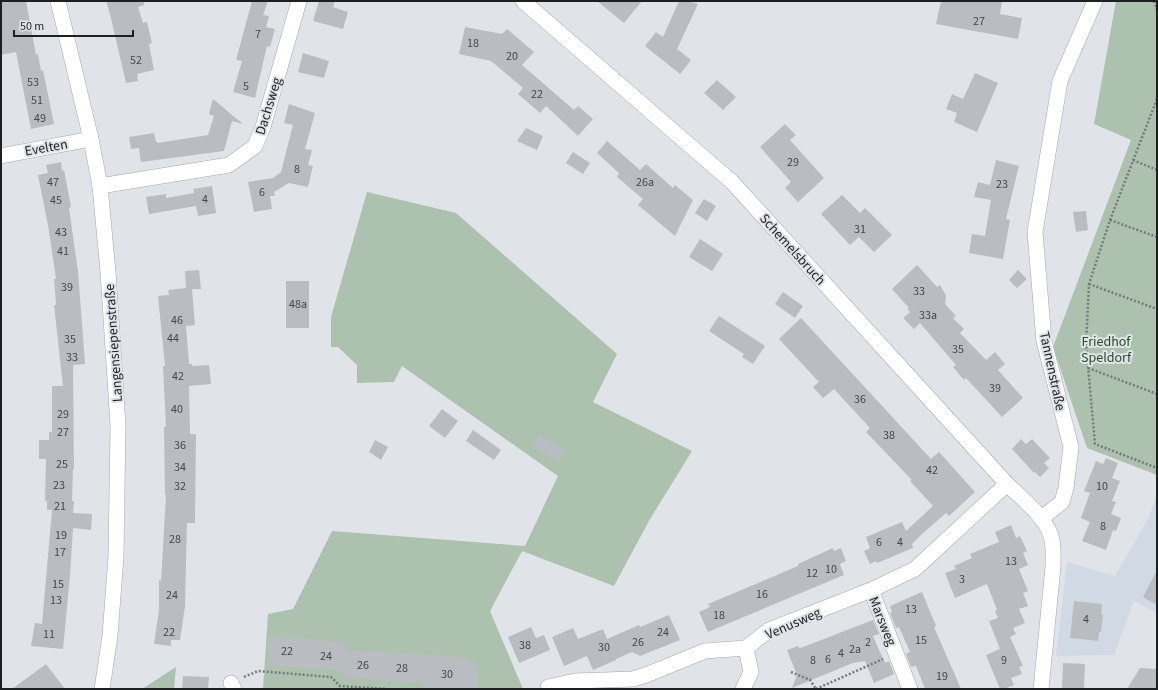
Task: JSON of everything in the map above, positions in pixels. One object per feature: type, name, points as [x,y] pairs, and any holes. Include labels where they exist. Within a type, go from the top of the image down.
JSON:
[{"type":"street","name":"Langensiepenstraße","points":[[58,1],[91,139],[100,186],[108,272],[118,425],[116,556],[110,636],[102,689]]},
{"type":"street","name":"Dachsweg","points":[[100,186],[229,165],[255,146],[263,127],[299,1]]},
{"type":"street","name":"Schemelsbruch","points":[[523,1],[732,182],[1007,484],[1042,518]]},
{"type":"street","name":"Tannenstraße","points":[[1042,518],[1062,502],[1066,488],[1070,446],[1044,341],[1035,232],[1060,81],[1095,1]]},
{"type":"street","name":"Evelten","points":[[1,156],[91,139]]},
{"type":"street","name":"Venusweg","points":[[746,648],[769,630],[871,590],[915,569],[1007,484]]},
{"type":"street","points":[[1041,689],[1053,567],[1051,536],[1042,518]]},
{"type":"street","name":"Marsweg","points":[[871,590],[910,689]]},
{"type":"street","points":[[548,687],[575,681],[633,679],[705,651],[746,648],[751,672],[743,689]]},
{"type":"path","points":[[1154,1],[1157,10]]},
{"type":"path","points":[[1157,99],[1110,220],[1089,284],[1086,344],[1095,444],[1157,468]]},
{"type":"path","points":[[1133,160],[1157,170]]},
{"type":"path","points":[[1110,220],[1157,238]]},
{"type":"path","points":[[1089,284],[1157,309]]},
{"type":"path","points":[[1088,368],[1157,394]]},
{"type":"path","name":"Marsweg","points":[[816,689],[896,653]]},
{"type":"path","points":[[232,686],[258,671],[331,678],[340,686],[387,689]]},
{"type":"path","points":[[791,672],[810,680],[816,689]]},
{"type":"shaded area","points":[[1157,494],[1157,613],[1134,601],[1114,655],[1056,656],[1067,562],[1115,576],[1148,519]]},
{"type":"green space","name":"Friedhof Speldorf","points":[[1116,1],[1157,1],[1157,475],[1087,448],[1053,347],[1131,140],[1094,124]]},
{"type":"green space","points":[[367,192],[456,213],[617,354],[593,402],[692,451],[650,519],[614,586],[522,551],[490,611],[523,689],[263,689],[268,614],[293,609],[332,531],[525,546],[558,476],[402,366],[394,382],[357,383],[357,365],[338,347],[331,347],[331,317]]},
{"type":"green space","points":[[176,667],[174,689],[142,689]]},
{"type":"building","points":[[1,1],[26,1],[36,55],[38,54],[41,71],[43,70],[54,124],[31,129],[16,52],[1,55]]},
{"type":"building","points":[[106,1],[144,1],[144,5],[138,7],[143,23],[147,22],[152,43],[149,44],[154,70],[137,74],[138,81],[126,83]]},
{"type":"building","points":[[252,1],[268,1],[263,15],[269,16],[266,27],[275,29],[270,47],[267,46],[255,98],[233,92],[242,61],[236,60]]},
{"type":"building","points":[[319,1],[335,1],[333,7],[348,12],[343,29],[313,21]]},
{"type":"building","points":[[597,1],[642,1],[624,23]]},
{"type":"building","points":[[679,1],[689,1],[698,4],[677,49],[691,60],[680,74],[645,46],[656,32],[663,37]]},
{"type":"building","points":[[941,1],[1002,1],[1000,14],[1022,18],[1018,39],[936,24]]},
{"type":"building","points":[[465,27],[502,34],[507,29],[534,52],[522,65],[574,110],[578,106],[593,119],[578,136],[546,106],[540,113],[518,94],[523,88],[491,61],[459,54]]},
{"type":"building","points":[[303,53],[329,61],[324,78],[298,72]]},
{"type":"building","points":[[975,73],[998,83],[977,132],[954,122],[957,113],[946,109],[952,94],[963,99]]},
{"type":"building","points":[[717,80],[736,97],[723,110],[704,93]]},
{"type":"building","points":[[213,99],[243,124],[232,121],[224,151],[141,162],[139,148],[131,149],[129,137],[154,133],[156,142],[158,143],[208,135],[214,116],[209,114]]},
{"type":"building","points":[[289,104],[315,113],[305,149],[312,150],[308,165],[313,166],[308,187],[289,183],[274,192],[275,196],[270,196],[272,209],[254,212],[248,182],[273,178],[281,172],[293,125],[284,123]]},
{"type":"building","points":[[785,124],[796,135],[790,140],[824,178],[798,202],[785,188],[791,182],[760,147]]},
{"type":"building","points":[[526,128],[543,136],[537,150],[517,141]]},
{"type":"building","points":[[607,141],[640,170],[646,164],[673,188],[675,185],[693,200],[675,236],[638,205],[643,199],[617,177],[619,173],[597,153]]},
{"type":"building","points":[[573,152],[590,163],[583,174],[566,163]]},
{"type":"building","points":[[996,160],[1019,166],[1006,219],[1010,220],[1003,259],[969,253],[972,234],[985,236],[991,200],[974,197],[978,182],[990,185]]},
{"type":"building","points":[[61,162],[71,207],[69,208],[78,271],[85,364],[73,365],[73,513],[92,514],[91,530],[73,528],[63,649],[31,646],[35,623],[42,624],[52,510],[47,510],[47,501],[45,501],[46,459],[39,459],[39,440],[49,440],[49,432],[52,432],[52,386],[63,386],[54,305],[56,305],[54,279],[56,279],[48,225],[38,175],[48,173],[46,165]]},
{"type":"building","points":[[212,186],[216,213],[198,216],[196,206],[149,214],[146,197],[166,194],[166,198],[194,193],[193,189]]},
{"type":"building","points":[[842,195],[860,213],[865,208],[892,235],[874,252],[859,237],[850,245],[821,214]]},
{"type":"building","points":[[704,199],[716,206],[707,221],[695,213]]},
{"type":"building","points":[[1086,211],[1088,230],[1076,232],[1073,212]]},
{"type":"building","points":[[700,239],[723,254],[712,271],[689,257]]},
{"type":"building","points":[[917,265],[937,287],[940,285],[946,296],[945,304],[956,316],[953,318],[964,329],[960,333],[986,360],[995,352],[1005,364],[998,370],[1023,398],[1002,417],[966,378],[964,380],[953,367],[956,365],[920,323],[914,329],[903,318],[910,312],[907,309],[909,308],[892,289]]},
{"type":"building","points":[[199,270],[201,289],[192,289],[195,325],[186,326],[189,364],[192,364],[192,366],[209,365],[211,384],[189,386],[190,434],[196,434],[195,523],[187,523],[185,606],[180,640],[171,640],[171,646],[154,644],[159,610],[159,580],[161,581],[166,495],[164,427],[166,427],[163,366],[165,366],[158,296],[169,295],[168,290],[186,288],[185,271]]},
{"type":"building","points":[[1018,270],[1027,279],[1017,288],[1009,280]]},
{"type":"building","points":[[286,281],[309,281],[309,328],[286,328]]},
{"type":"building","points":[[783,292],[803,306],[795,318],[775,304]]},
{"type":"building","points":[[719,316],[765,346],[753,364],[742,357],[744,354],[709,331]]},
{"type":"building","points":[[801,318],[931,459],[939,452],[975,492],[949,516],[946,513],[922,534],[912,544],[913,548],[877,563],[876,561],[870,564],[864,551],[870,548],[866,537],[902,522],[906,531],[933,506],[910,481],[912,480],[866,432],[870,428],[834,389],[823,398],[813,387],[819,382],[779,339]]},
{"type":"building","points":[[442,409],[458,421],[445,438],[429,426]]},
{"type":"building","points":[[473,430],[501,450],[494,460],[466,441]]},
{"type":"building","points":[[539,434],[565,451],[558,462],[532,446]]},
{"type":"building","points":[[1021,439],[1026,444],[1032,439],[1050,458],[1044,463],[1049,468],[1040,477],[1035,472],[1034,473],[1012,449]]},
{"type":"building","points":[[375,440],[388,447],[381,460],[369,452]]},
{"type":"building","points":[[1106,458],[1118,463],[1112,478],[1120,481],[1112,501],[1116,502],[1111,514],[1121,518],[1116,531],[1113,530],[1106,550],[1082,541],[1090,522],[1081,518],[1090,493],[1084,491],[1096,461],[1103,464]]},
{"type":"building","points":[[1011,525],[1016,538],[1020,536],[1027,551],[1023,553],[1028,565],[1019,569],[1028,591],[1023,593],[1028,606],[1019,609],[1025,623],[1013,628],[1016,634],[1010,637],[1023,666],[1019,667],[1022,674],[1011,678],[1014,685],[1000,689],[986,655],[1000,649],[989,621],[998,618],[995,611],[997,610],[987,584],[955,598],[945,573],[956,569],[954,566],[972,558],[970,554],[999,542],[995,532]]},
{"type":"building","points":[[833,548],[834,551],[841,548],[846,561],[840,564],[844,575],[708,632],[699,612],[710,607],[708,604],[798,566],[798,564]]},
{"type":"building","points":[[1157,570],[1157,605],[1143,597]]},
{"type":"building","points":[[922,592],[936,626],[934,627],[961,689],[925,689],[916,666],[911,667],[906,654],[910,652],[899,627],[896,628],[890,613],[892,612],[890,606]]},
{"type":"building","points":[[1074,601],[1102,604],[1101,614],[1103,615],[1101,632],[1099,632],[1098,641],[1070,638]]},
{"type":"building","points":[[669,615],[680,640],[640,656],[632,652],[593,670],[587,656],[564,666],[552,637],[573,628],[578,639],[603,629],[607,639],[639,625],[640,627]]},
{"type":"building","points":[[873,620],[879,634],[873,636],[885,663],[889,661],[894,674],[874,683],[865,661],[853,663],[792,688],[797,675],[787,650],[798,646],[799,648],[803,647]]},
{"type":"building","points":[[531,627],[536,638],[544,635],[550,650],[519,663],[508,637]]},
{"type":"building","points":[[269,636],[347,642],[346,650],[466,657],[466,660],[475,661],[478,672],[477,689],[427,689],[421,683],[344,678],[344,670],[268,666]]},
{"type":"building","points":[[1063,663],[1085,664],[1084,689],[1062,689]]},
{"type":"building","points":[[46,664],[65,689],[12,689]]},
{"type":"building","points":[[1140,668],[1157,669],[1157,689],[1127,689]]},
{"type":"building","points":[[183,676],[209,677],[208,689],[182,689]]}]
